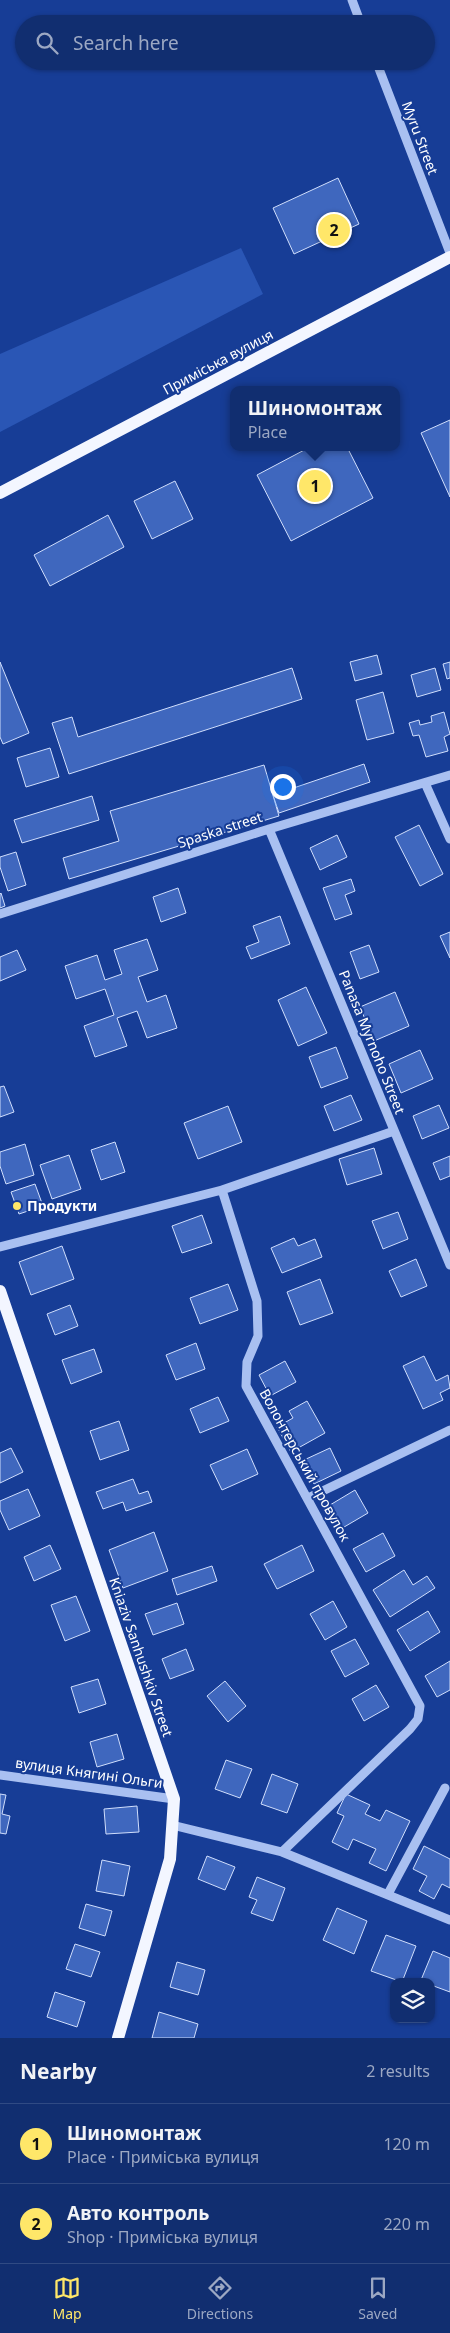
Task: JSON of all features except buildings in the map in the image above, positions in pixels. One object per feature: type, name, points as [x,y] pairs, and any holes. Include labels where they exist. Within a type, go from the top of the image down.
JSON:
[{"type":"main road","name":"Приміська вулиця","points":[[0,494],[450,255]]},
{"type":"main road","name":"Kniaziv Sanhushkiv Street","points":[[0,1291],[174,1799],[170,1859],[118,2038]]},
{"type":"street","points":[[352,0],[358,15]]},
{"type":"street","name":"Myru Street","points":[[379,70],[450,255]]},
{"type":"street","name":"Spaska street","points":[[0,914],[269,829],[450,775]]},
{"type":"street","points":[[425,783],[450,839]]},
{"type":"street","name":"Panasa Myrnoho Street","points":[[269,829],[450,1265]]},
{"type":"street","points":[[0,1246],[222,1190],[394,1131]]},
{"type":"street","name":"Волонтерський провулок","points":[[222,1190],[257,1301],[258,1336],[247,1362],[246,1386],[420,1706],[418,1719],[410,1729],[282,1852]]},
{"type":"street","points":[[308,1498],[450,1430]]},
{"type":"street","name":"вулиця Княгині Ольги","points":[[0,1775],[174,1799]]},
{"type":"street","points":[[388,1894],[445,1788]]},
{"type":"street","points":[[172,1826],[282,1852],[450,1920]]},
{"type":"shaded area","points":[[241,248],[263,294],[0,432],[0,354]]},
{"type":"place","name":"Авто контроль","points":[[334,230]]},
{"type":"place","name":"Шиномонтаж","points":[[315,486]]},
{"type":"place","name":"Продукти","points":[[17,1206]]}]
